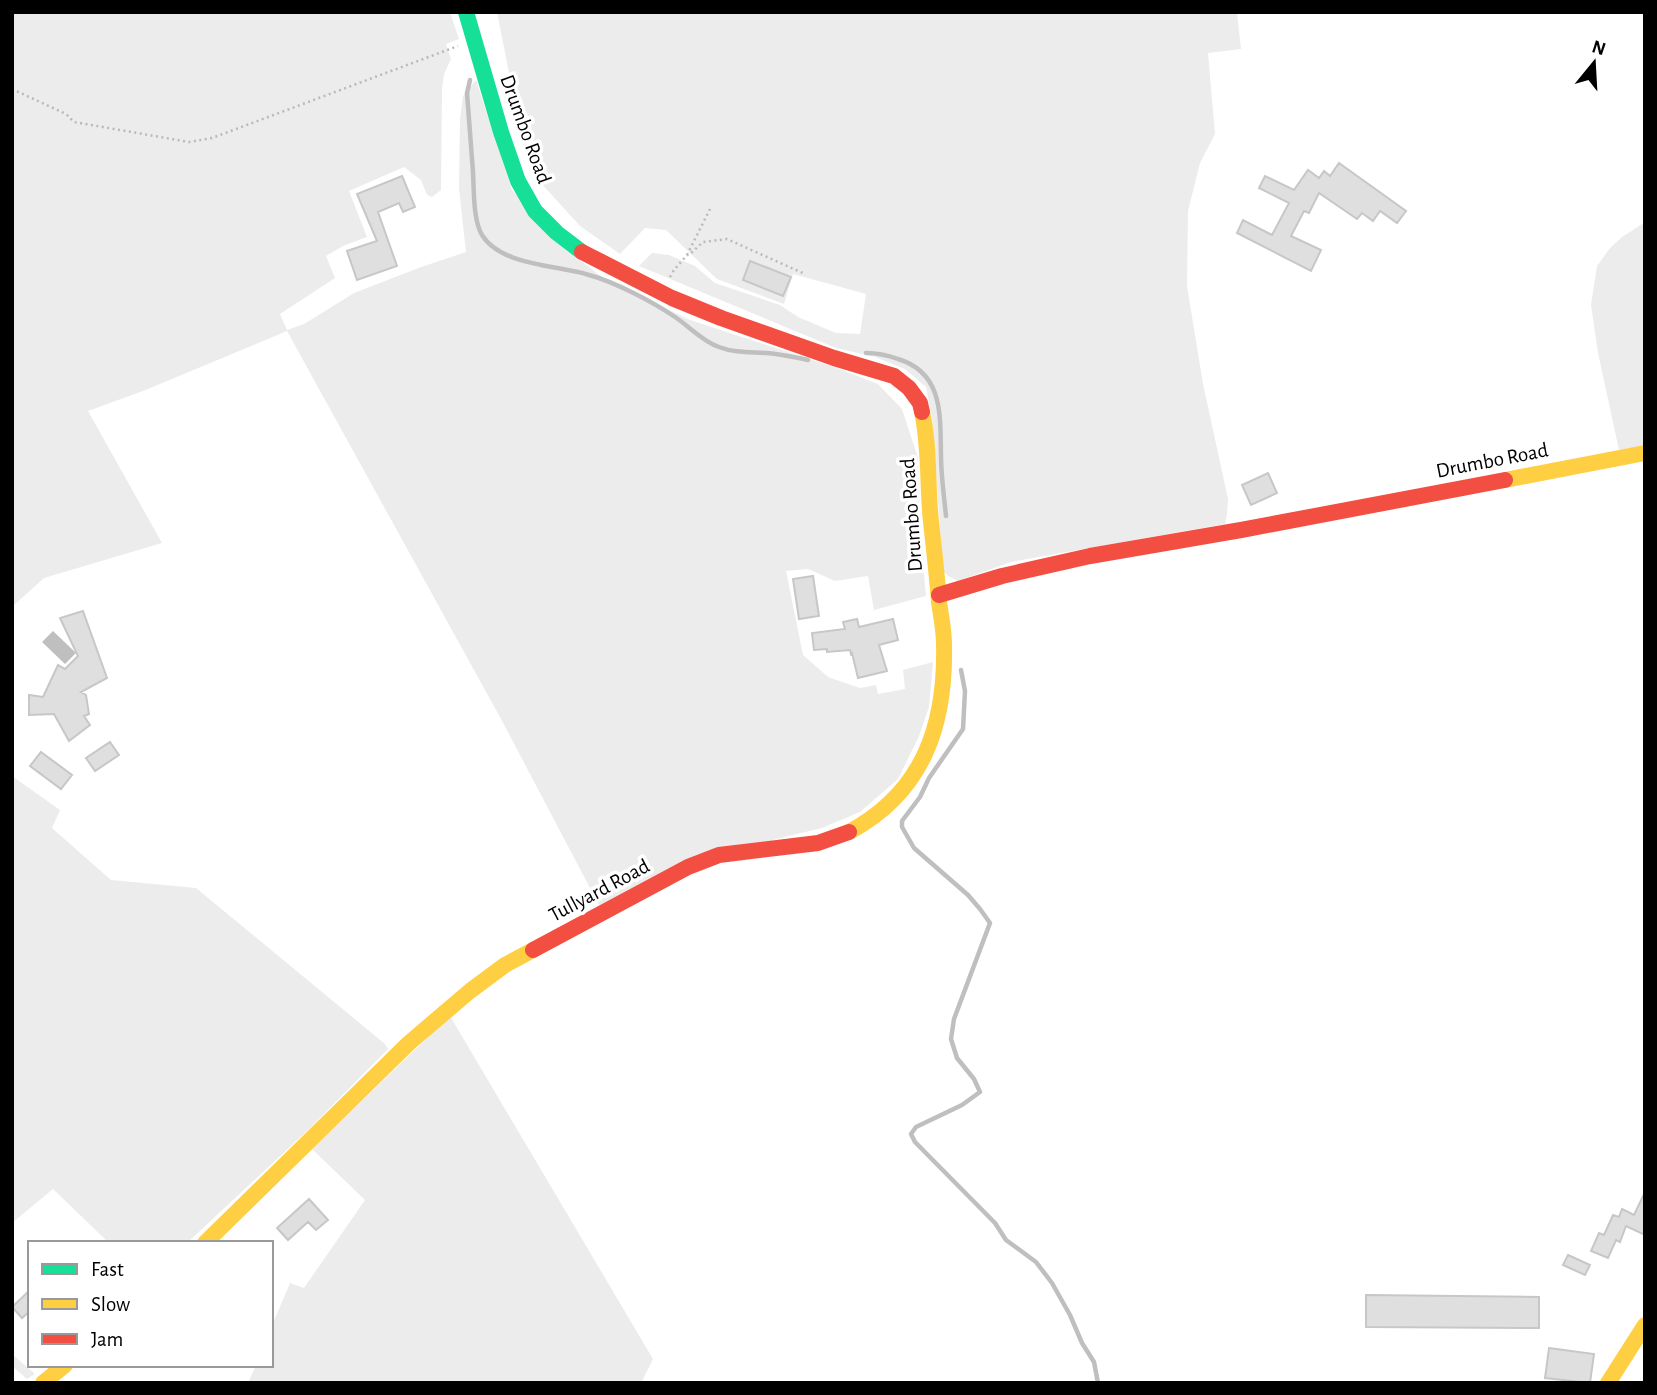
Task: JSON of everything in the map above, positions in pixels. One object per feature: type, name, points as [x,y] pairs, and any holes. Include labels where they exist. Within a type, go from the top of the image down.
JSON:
[{"type":"street","name":"Drumbo Road","points":[[466,12],[518,181],[535,211],[557,233],[584,254],[663,293],[721,318],[894,376],[909,388],[920,403],[927,435],[930,514],[939,595],[1002,576],[1090,556],[1645,453]]},
{"type":"street","name":"Tullyard Road","points":[[207,1241],[410,1044],[470,991],[505,965],[688,867],[719,855],[818,843],[851,831],[879,814],[901,792],[919,767],[934,734],[941,698],[944,644],[939,595]]},
{"type":"street","points":[[1608,1383],[1645,1325]]},
{"type":"street","points":[[43,1383],[63,1367]]},
{"type":"path","points":[[12,89],[66,114],[74,121],[189,142],[212,138],[474,40]]},
{"type":"path","points":[[663,293],[674,270],[687,255],[711,207]]},
{"type":"path","points":[[687,255],[703,242],[727,239],[805,274]]},
{"type":"shaded area","points":[[12,12],[450,12],[459,39],[446,44],[451,59],[444,74],[442,89],[441,190],[432,197],[427,195],[421,180],[404,167],[349,191],[367,237],[326,256],[335,278],[280,314],[287,330],[304,324],[354,293],[466,252],[459,189],[460,119],[463,96],[476,80],[512,190],[577,258],[602,277],[690,320],[878,384],[902,409],[918,458],[920,535],[926,596],[874,610],[868,576],[835,581],[808,569],[786,571],[803,655],[828,677],[860,688],[876,685],[878,694],[905,689],[903,670],[933,662],[929,707],[919,736],[898,779],[860,812],[822,828],[776,839],[599,905],[501,719],[287,331],[88,411],[162,543],[44,578],[12,607]]},
{"type":"shaded area","points":[[497,12],[1237,12],[1241,49],[1208,53],[1215,134],[1200,163],[1188,211],[1187,286],[1203,384],[1228,499],[1225,524],[1011,562],[958,581],[948,576],[943,571],[932,419],[926,387],[905,369],[875,357],[836,348],[639,266],[652,253],[669,255],[695,266],[715,283],[780,305],[798,317],[836,333],[860,334],[866,294],[793,274],[784,304],[717,279],[666,230],[645,228],[620,254],[580,226],[540,182],[522,139]]},
{"type":"shaded area","points":[[1645,222],[1645,446],[1619,450],[1598,353],[1591,305],[1597,266],[1622,237]]},
{"type":"shaded area","points":[[53,631],[76,653],[65,664],[42,642]]},
{"type":"shaded area","points":[[12,776],[60,810],[52,828],[111,880],[196,888],[388,1049],[307,1131],[189,1241],[107,1241],[53,1189],[12,1223]]},
{"type":"shaded area","points":[[450,1016],[653,1359],[641,1383],[248,1383],[255,1367],[273,1367],[273,1323],[290,1283],[304,1288],[365,1200],[312,1149]]},
{"type":"shaded area","points":[[12,1354],[35,1374],[27,1379],[12,1366]]},
{"type":"building","points":[[1339,163],[1406,211],[1397,223],[1380,211],[1373,221],[1362,213],[1357,219],[1319,193],[1309,213],[1304,211],[1291,236],[1321,250],[1311,271],[1237,233],[1243,220],[1272,235],[1289,203],[1259,188],[1265,176],[1294,190],[1308,170],[1319,178],[1324,171],[1330,176]]},
{"type":"building","points":[[402,176],[415,207],[403,212],[399,203],[378,212],[397,266],[357,280],[347,251],[377,241],[357,194]]},
{"type":"building","points":[[750,261],[791,277],[783,296],[743,280]]},
{"type":"building","points":[[1268,473],[1277,493],[1251,505],[1242,485]]},
{"type":"building","points":[[813,576],[819,616],[799,619],[793,579]]},
{"type":"building","points":[[83,611],[107,678],[81,692],[86,695],[89,714],[84,716],[90,725],[69,741],[54,714],[29,715],[29,695],[43,697],[58,665],[65,669],[78,656],[60,618]]},
{"type":"building","points":[[857,619],[859,627],[893,619],[898,640],[879,645],[887,671],[858,678],[850,650],[814,650],[812,633],[845,629],[843,622]]},
{"type":"building","points":[[110,742],[119,755],[95,771],[86,758]]},
{"type":"building","points":[[41,752],[72,775],[61,789],[30,766]]},
{"type":"building","points":[[1645,1192],[1645,1235],[1626,1226],[1620,1242],[1616,1240],[1608,1258],[1591,1251],[1599,1233],[1604,1235],[1613,1215],[1619,1217],[1622,1209],[1634,1215]]},
{"type":"building","points":[[309,1199],[328,1220],[316,1230],[308,1222],[288,1240],[277,1228]]},
{"type":"building","points":[[1568,1255],[1590,1265],[1585,1275],[1563,1265]]},
{"type":"building","points":[[28,1292],[28,1313],[22,1318],[12,1307]]},
{"type":"building","points":[[1366,1295],[1539,1297],[1539,1328],[1366,1327]]},
{"type":"building","points":[[1549,1348],[1594,1354],[1590,1383],[1545,1378]]},
{"type":"waterway","points":[[470,80],[467,93],[475,213],[479,229],[491,245],[516,259],[589,275],[622,287],[666,311],[702,338],[719,347],[808,360]]},
{"type":"waterway","points":[[866,353],[890,356],[913,366],[924,374],[932,385],[939,411],[946,516]]},
{"type":"waterway","points":[[961,670],[965,691],[963,729],[902,821],[902,827],[914,848],[968,895],[990,923],[954,1019],[951,1039],[957,1058],[974,1079],[980,1092],[962,1105],[916,1127],[911,1134],[915,1142],[995,1223],[1006,1240],[1036,1262],[1052,1283],[1094,1362],[1098,1383]]},
{"type":"traffic: fast","points":[[466,12],[518,181],[535,211],[557,233],[582,252]]},
{"type":"traffic: slow","points":[[849,832],[875,816],[896,797],[913,776],[935,728],[941,702],[944,639],[922,412]]},
{"type":"traffic: slow","points":[[1505,480],[1645,453]]},
{"type":"traffic: slow","points":[[207,1241],[409,1043],[470,991],[505,965],[533,950]]},
{"type":"traffic: slow","points":[[1608,1383],[1645,1325]]},
{"type":"traffic: slow","points":[[43,1383],[63,1367]]},
{"type":"traffic: jam","points":[[582,252],[672,298],[721,318],[894,376],[909,388],[920,403],[922,412]]},
{"type":"traffic: jam","points":[[939,595],[1002,576],[1090,556],[1505,480]]},
{"type":"traffic: jam","points":[[533,950],[688,867],[719,855],[818,843],[849,832]]}]
